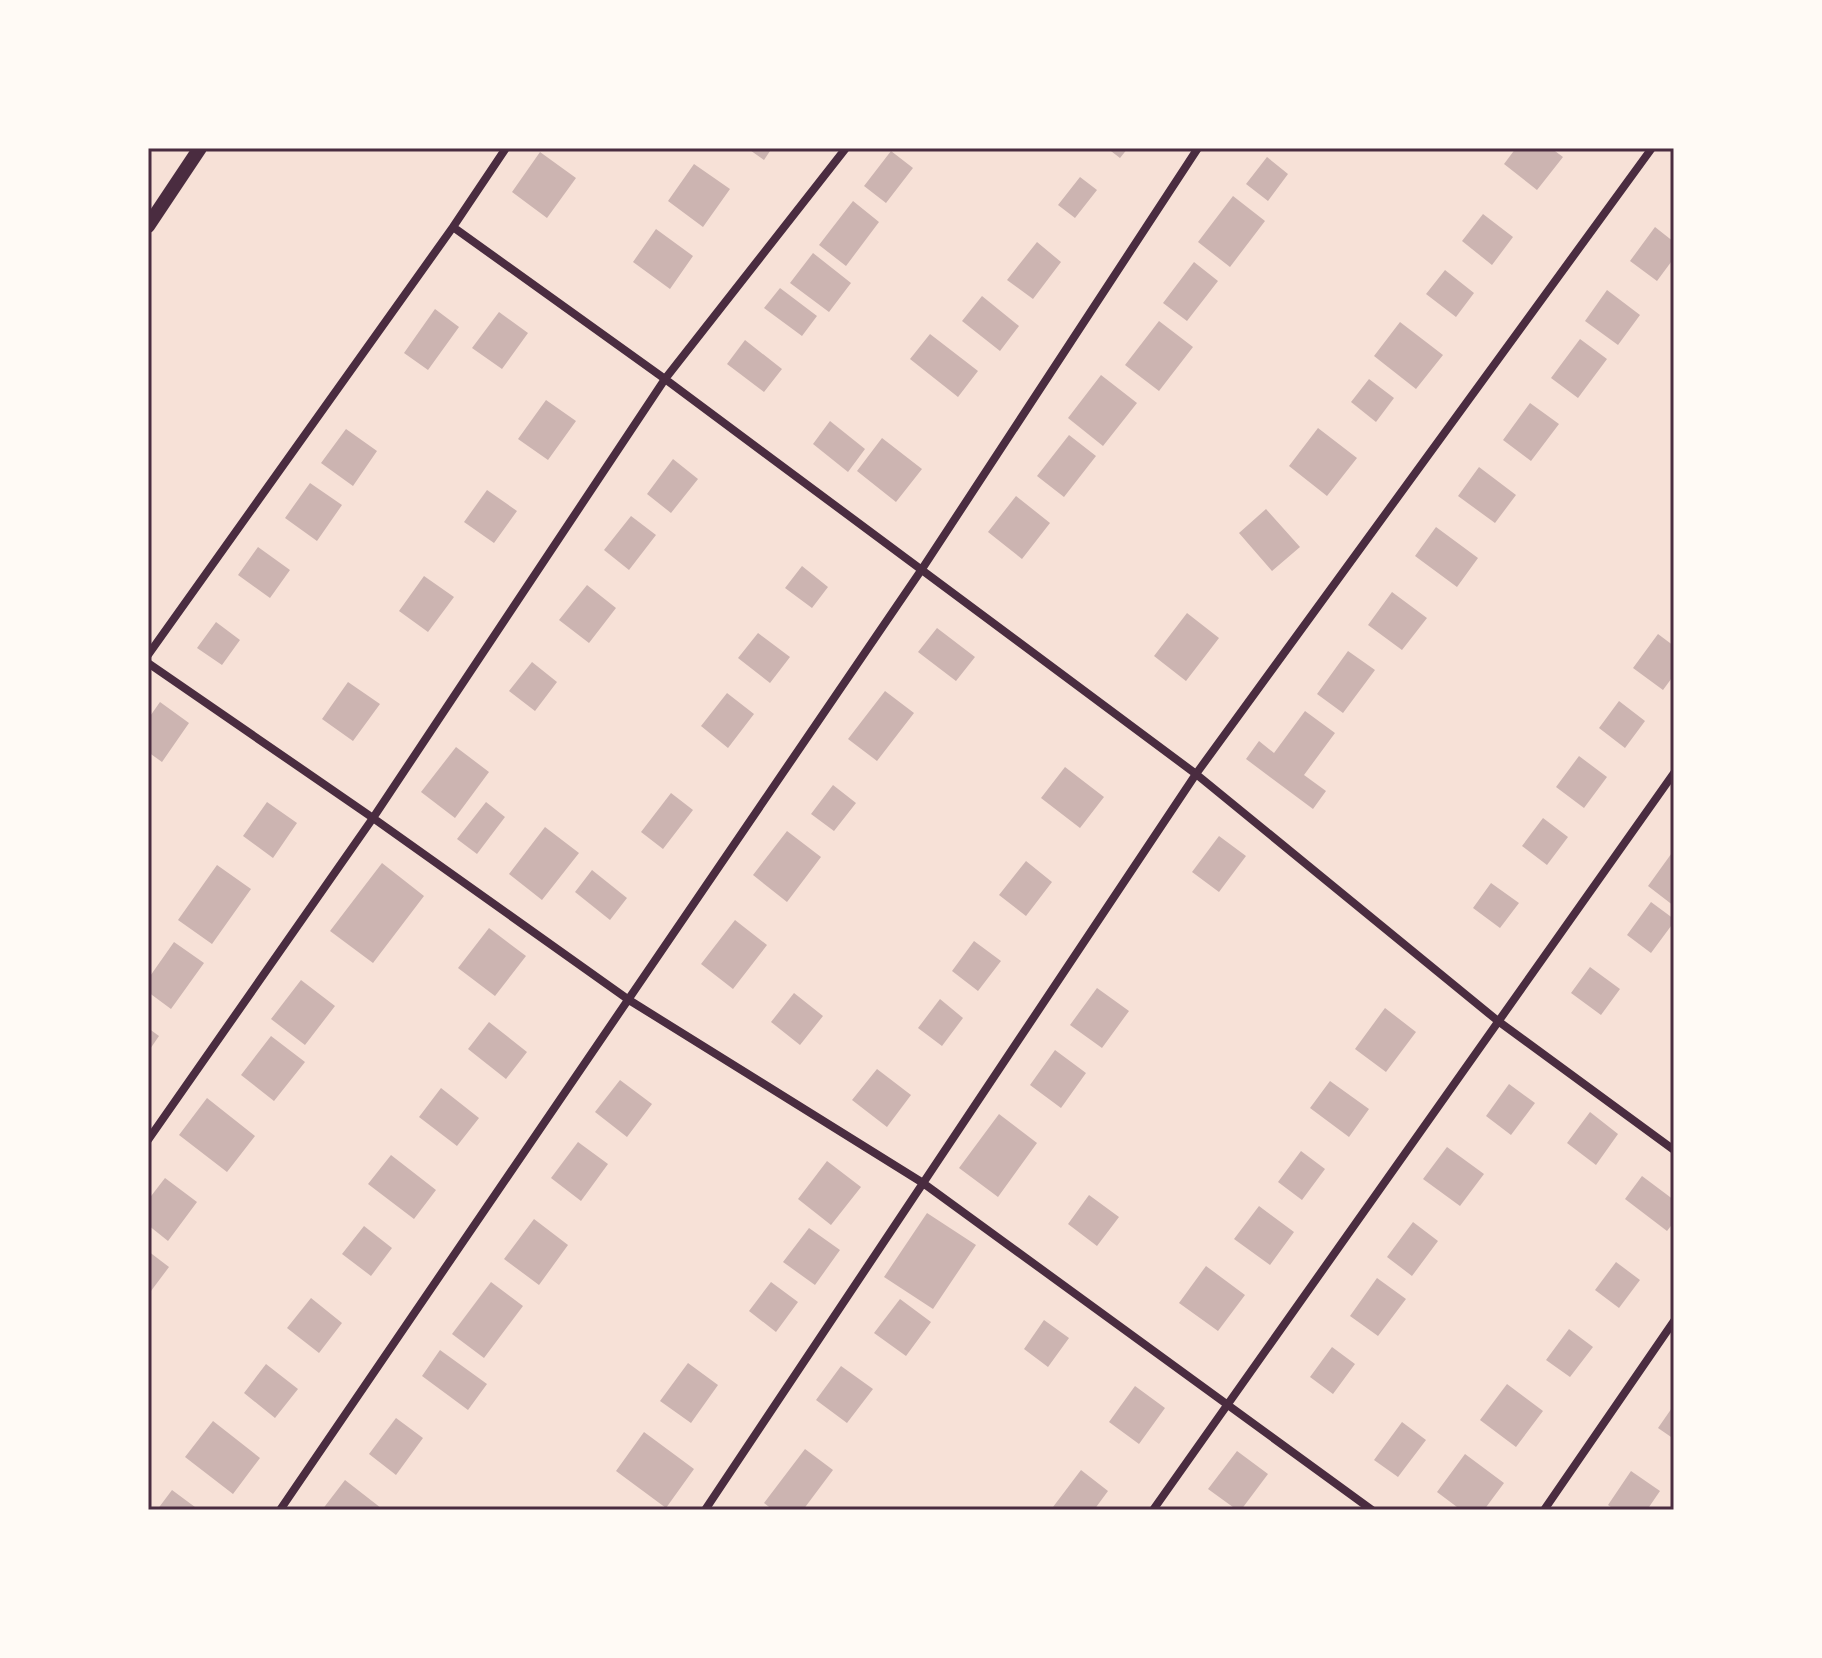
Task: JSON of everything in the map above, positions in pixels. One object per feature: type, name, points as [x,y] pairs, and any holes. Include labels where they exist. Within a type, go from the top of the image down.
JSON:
[{"type":"street","points":[[148,226],[200,148]]},
{"type":"street","points":[[148,655],[506,148]]},
{"type":"street","points":[[148,1140],[373,818],[665,379],[846,148]]},
{"type":"street","points":[[280,1510],[922,569],[1198,148]]},
{"type":"street","points":[[705,1510],[1196,774],[1652,148]]},
{"type":"street","points":[[453,227],[665,379],[1196,774],[1498,1021],[1674,1150]]},
{"type":"street","points":[[148,663],[629,1000],[923,1183],[1372,1510]]},
{"type":"street","points":[[1153,1510],[1674,773]]},
{"type":"street","points":[[1544,1510],[1674,1321]]},
{"type":"building","points":[[747,148],[772,148],[764,160]]},
{"type":"building","points":[[1107,148],[1128,148],[1120,158]]},
{"type":"building","points":[[1516,148],[1551,148],[1563,157],[1537,190],[1504,164]]},
{"type":"building","points":[[891,151],[913,168],[886,203],[864,186]]},
{"type":"building","points":[[540,152],[576,178],[547,218],[512,192]]},
{"type":"building","points":[[1267,157],[1288,174],[1268,201],[1246,184]]},
{"type":"building","points":[[694,164],[730,189],[703,227],[668,201]]},
{"type":"building","points":[[1080,177],[1097,190],[1075,218],[1058,205]]},
{"type":"building","points":[[1233,196],[1265,221],[1230,267],[1198,242]]},
{"type":"building","points":[[853,201],[879,222],[846,266],[819,245]]},
{"type":"building","points":[[1483,214],[1513,237],[1492,265],[1462,241]]},
{"type":"building","points":[[1655,227],[1674,242],[1674,258],[1657,281],[1630,261]]},
{"type":"building","points":[[656,229],[693,256],[670,289],[633,262]]},
{"type":"building","points":[[1037,242],[1061,262],[1033,299],[1007,280]]},
{"type":"building","points":[[813,253],[851,283],[829,312],[790,283]]},
{"type":"building","points":[[1194,262],[1218,281],[1187,321],[1163,303]]},
{"type":"building","points":[[1445,270],[1474,293],[1456,317],[1426,294]]},
{"type":"building","points":[[780,288],[817,316],[802,336],[764,308]]},
{"type":"building","points":[[1607,290],[1640,315],[1618,345],[1585,321]]},
{"type":"building","points":[[982,296],[1019,326],[1000,351],[962,321]]},
{"type":"building","points":[[435,309],[459,327],[428,370],[404,353]]},
{"type":"building","points":[[499,312],[528,333],[502,369],[472,348]]},
{"type":"building","points":[[1159,321],[1193,347],[1159,391],[1125,365]]},
{"type":"building","points":[[1400,322],[1443,355],[1416,389],[1374,356]]},
{"type":"building","points":[[930,334],[978,371],[958,397],[910,359]]},
{"type":"building","points":[[1580,339],[1607,359],[1578,398],[1551,378]]},
{"type":"building","points":[[745,340],[782,369],[764,392],[727,364]]},
{"type":"building","points":[[1101,375],[1137,403],[1103,446],[1068,418]]},
{"type":"building","points":[[1369,379],[1394,398],[1376,422],[1351,402]]},
{"type":"building","points":[[546,400],[576,421],[548,460],[518,439]]},
{"type":"building","points":[[1530,403],[1559,424],[1531,461],[1503,440]]},
{"type":"building","points":[[830,421],[865,449],[848,472],[813,444]]},
{"type":"building","points":[[1318,428],[1357,458],[1327,496],[1289,466]]},
{"type":"building","points":[[346,429],[377,451],[353,486],[321,463]]},
{"type":"building","points":[[1069,435],[1096,456],[1064,497],[1037,476]]},
{"type":"building","points":[[882,438],[922,469],[896,502],[857,471]]},
{"type":"building","points":[[673,459],[698,479],[671,513],[647,494]]},
{"type":"building","points":[[1479,467],[1516,495],[1495,523],[1458,496]]},
{"type":"building","points":[[310,483],[342,505],[317,541],[285,518]]},
{"type":"building","points":[[487,490],[517,511],[494,543],[464,522]]},
{"type":"building","points":[[1016,496],[1050,523],[1022,559],[988,532]]},
{"type":"building","points":[[1266,509],[1300,547],[1272,571],[1239,533]]},
{"type":"building","points":[[631,516],[656,535],[629,570],[604,550]]},
{"type":"building","points":[[1436,527],[1478,558],[1457,587],[1415,556]]},
{"type":"building","points":[[258,547],[290,570],[270,598],[238,575]]},
{"type":"building","points":[[802,566],[828,587],[812,608],[785,588]]},
{"type":"building","points":[[424,576],[454,597],[428,632],[399,611]]},
{"type":"building","points":[[587,585],[616,608],[589,643],[559,620]]},
{"type":"building","points":[[1392,592],[1427,618],[1402,650],[1368,625]]},
{"type":"building","points":[[1187,613],[1219,638],[1186,681],[1154,656]]},
{"type":"building","points":[[216,622],[240,640],[222,665],[197,648]]},
{"type":"building","points":[[937,628],[975,657],[956,681],[918,652]]},
{"type":"building","points":[[758,633],[790,657],[770,683],[738,658]]},
{"type":"building","points":[[1658,634],[1674,646],[1674,675],[1663,690],[1633,668]]},
{"type":"building","points":[[1348,651],[1375,670],[1343,713],[1317,694]]},
{"type":"building","points":[[532,662],[557,682],[535,711],[509,691]]},
{"type":"building","points":[[348,682],[380,704],[353,741],[322,719]]},
{"type":"building","points":[[885,691],[914,713],[877,761],[848,739]]},
{"type":"building","points":[[727,693],[754,714],[728,748],[701,726]]},
{"type":"building","points":[[1619,701],[1645,721],[1625,748],[1599,728]]},
{"type":"building","points":[[160,702],[189,723],[162,762],[148,752],[148,719]]},
{"type":"building","points":[[1305,711],[1335,733],[1304,775],[1326,791],[1313,809],[1246,759],[1259,741],[1274,753]]},
{"type":"building","points":[[456,747],[489,772],[455,818],[421,792]]},
{"type":"building","points":[[1579,756],[1607,777],[1584,808],[1556,787]]},
{"type":"building","points":[[1065,767],[1104,797],[1080,828],[1041,798]]},
{"type":"building","points":[[833,785],[856,803],[834,831],[811,814]]},
{"type":"building","points":[[671,793],[693,810],[663,849],[641,832]]},
{"type":"building","points":[[267,802],[297,823],[273,858],[243,836]]},
{"type":"building","points":[[486,802],[505,817],[477,854],[457,839]]},
{"type":"building","points":[[1543,818],[1568,837],[1547,865],[1522,846]]},
{"type":"building","points":[[545,827],[579,853],[542,900],[509,874]]},
{"type":"building","points":[[787,831],[821,857],[787,902],[753,875]]},
{"type":"building","points":[[1219,836],[1246,856],[1219,892],[1192,872]]},
{"type":"building","points":[[1674,850],[1674,906],[1648,886]]},
{"type":"building","points":[[1026,861],[1052,882],[1026,916],[999,895]]},
{"type":"building","points":[[382,863],[424,896],[373,963],[330,931]]},
{"type":"building","points":[[217,865],[251,889],[212,944],[178,920]]},
{"type":"building","points":[[592,870],[627,898],[610,920],[575,892]]},
{"type":"building","points":[[1491,883],[1519,903],[1500,928],[1473,908]]},
{"type":"building","points":[[1651,902],[1674,922],[1651,953],[1627,935]]},
{"type":"building","points":[[735,920],[767,945],[733,989],[701,964]]},
{"type":"building","points":[[489,928],[526,956],[495,996],[458,968]]},
{"type":"building","points":[[974,941],[1001,961],[978,991],[952,971]]},
{"type":"building","points":[[174,942],[204,963],[171,1009],[148,992],[148,979]]},
{"type":"building","points":[[1590,967],[1620,989],[1601,1015],[1571,993]]},
{"type":"building","points":[[301,980],[335,1006],[305,1045],[271,1019]]},
{"type":"building","points":[[1097,988],[1129,1011],[1102,1048],[1070,1025]]},
{"type":"building","points":[[794,993],[823,1016],[800,1045],[771,1022]]},
{"type":"building","points":[[940,999],[963,1018],[942,1046],[918,1028]]},
{"type":"building","points":[[1385,1008],[1416,1032],[1386,1072],[1355,1049]]},
{"type":"building","points":[[489,1022],[527,1052],[506,1079],[468,1049]]},
{"type":"building","points":[[148,1028],[159,1036],[148,1052]]},
{"type":"building","points":[[271,1036],[305,1062],[274,1101],[241,1075]]},
{"type":"building","points":[[1055,1050],[1086,1073],[1061,1108],[1030,1085]]},
{"type":"building","points":[[877,1069],[911,1095],[887,1127],[852,1100]]},
{"type":"building","points":[[620,1080],[652,1104],[627,1137],[595,1112]]},
{"type":"building","points":[[1330,1081],[1369,1109],[1349,1137],[1310,1108]]},
{"type":"building","points":[[1509,1084],[1535,1103],[1511,1135],[1486,1116]]},
{"type":"building","points":[[441,1088],[479,1118],[457,1146],[419,1117]]},
{"type":"building","points":[[207,1098],[255,1136],[227,1172],[179,1135]]},
{"type":"building","points":[[1590,1112],[1618,1134],[1596,1165],[1567,1143]]},
{"type":"building","points":[[999,1114],[1037,1143],[998,1197],[959,1168]]},
{"type":"building","points":[[578,1142],[608,1164],[581,1201],[551,1178]]},
{"type":"building","points":[[1447,1147],[1484,1174],[1460,1206],[1423,1179]]},
{"type":"building","points":[[1301,1151],[1325,1169],[1302,1200],[1278,1182]]},
{"type":"building","points":[[391,1155],[436,1190],[414,1219],[368,1184]]},
{"type":"building","points":[[827,1161],[861,1187],[831,1225],[798,1199]]},
{"type":"building","points":[[1642,1176],[1674,1200],[1674,1222],[1667,1231],[1625,1199]]},
{"type":"building","points":[[165,1178],[197,1202],[168,1241],[148,1225],[148,1200]]},
{"type":"building","points":[[1089,1195],[1119,1217],[1097,1246],[1068,1224]]},
{"type":"building","points":[[1259,1206],[1294,1232],[1270,1265],[1234,1239]]},
{"type":"building","points":[[927,1213],[976,1245],[933,1309],[884,1277]]},
{"type":"building","points":[[534,1219],[568,1245],[539,1285],[504,1259]]},
{"type":"building","points":[[1413,1222],[1438,1241],[1412,1276],[1387,1257]]},
{"type":"building","points":[[364,1226],[392,1248],[371,1276],[342,1254]]},
{"type":"building","points":[[809,1228],[840,1250],[815,1285],[783,1262]]},
{"type":"building","points":[[148,1251],[169,1267],[148,1295]]},
{"type":"building","points":[[1616,1262],[1640,1280],[1619,1308],[1595,1290]]},
{"type":"building","points":[[1206,1266],[1245,1295],[1218,1331],[1179,1303]]},
{"type":"building","points":[[1377,1278],[1406,1299],[1378,1336],[1350,1316]]},
{"type":"building","points":[[491,1282],[523,1306],[484,1358],[452,1334]]},
{"type":"building","points":[[771,1282],[798,1302],[776,1332],[749,1311]]},
{"type":"building","points":[[311,1298],[342,1323],[319,1353],[287,1328]]},
{"type":"building","points":[[900,1299],[931,1322],[906,1356],[874,1333]]},
{"type":"building","points":[[1044,1320],[1069,1338],[1048,1367],[1024,1349]]},
{"type":"building","points":[[1569,1329],[1593,1347],[1570,1377],[1546,1360]]},
{"type":"building","points":[[1332,1347],[1355,1364],[1333,1394],[1310,1377]]},
{"type":"building","points":[[440,1350],[487,1384],[468,1410],[422,1376]]},
{"type":"building","points":[[688,1363],[718,1385],[691,1423],[660,1401]]},
{"type":"building","points":[[266,1364],[298,1389],[275,1418],[244,1393]]},
{"type":"building","points":[[841,1366],[873,1389],[847,1423],[816,1400]]},
{"type":"building","points":[[1507,1384],[1543,1411],[1516,1447],[1480,1420]]},
{"type":"building","points":[[1135,1386],[1165,1408],[1139,1444],[1109,1422]]},
{"type":"building","points":[[1674,1405],[1674,1439],[1658,1428]]},
{"type":"building","points":[[396,1418],[423,1438],[396,1475],[369,1454]]},
{"type":"building","points":[[213,1421],[260,1458],[233,1494],[185,1457]]},
{"type":"building","points":[[1402,1422],[1426,1440],[1398,1477],[1374,1460]]},
{"type":"building","points":[[644,1432],[694,1469],[666,1508],[616,1471]]},
{"type":"building","points":[[805,1449],[833,1470],[803,1510],[773,1510],[764,1503]]},
{"type":"building","points":[[1237,1451],[1268,1474],[1241,1510],[1208,1489]]},
{"type":"building","points":[[1465,1454],[1504,1483],[1484,1510],[1461,1510],[1437,1492]]},
{"type":"building","points":[[1081,1470],[1108,1491],[1094,1510],[1057,1510],[1053,1507]]},
{"type":"building","points":[[1631,1471],[1660,1491],[1647,1510],[1615,1510],[1608,1505]]},
{"type":"building","points":[[345,1480],[381,1508],[322,1510]]},
{"type":"building","points":[[172,1490],[199,1510],[157,1510]]}]
